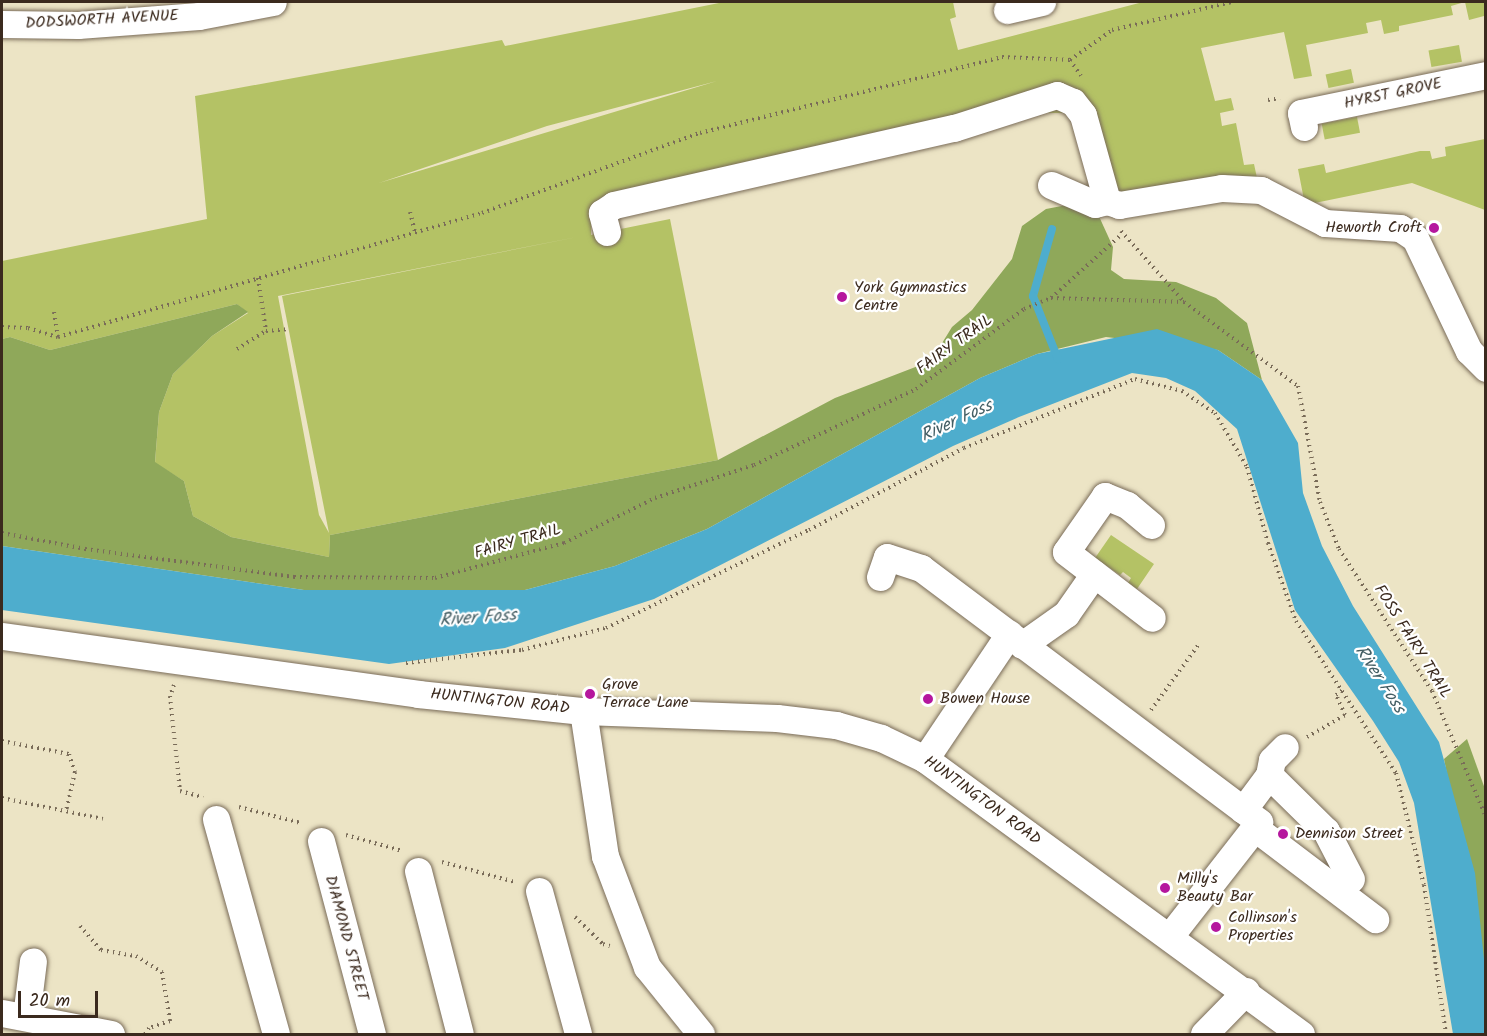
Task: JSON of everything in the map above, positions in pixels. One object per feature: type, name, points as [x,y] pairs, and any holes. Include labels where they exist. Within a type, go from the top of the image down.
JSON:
[{"type":"street","name":"DODSWORTH AVENUE","points":[[2,24],[79,13],[199,16],[273,2]]},
{"type":"street","points":[[1007,10],[1042,2]]},
{"type":"street","name":"HYRST GROVE","points":[[1301,111],[1485,75]]},
{"type":"street","points":[[607,232],[602,213],[614,205],[954,128],[1057,95],[1073,102],[1083,115],[1107,201]]},
{"type":"street","points":[[1051,185],[1095,204],[1107,201],[1119,206],[1222,188],[1261,190],[1325,223],[1400,228],[1415,238],[1469,351],[1485,368]]},
{"type":"street","points":[[1151,525],[1127,505],[1105,496],[1066,552],[1152,618]]},
{"type":"street","points":[[880,577],[887,557],[921,568],[1136,730],[1375,919]]},
{"type":"street","points":[[925,759],[1016,639],[1065,614],[1094,574]]},
{"type":"street","name":"HUNTINGTON ROAD","points":[[2,636],[181,663],[583,711],[777,718],[836,725],[881,738],[925,759],[1246,991],[1300,1035]]},
{"type":"street","points":[[583,711],[605,856],[646,967],[701,1035]]},
{"type":"street","points":[[1170,936],[1249,819],[1269,775],[1272,760],[1285,747]]},
{"type":"street","points":[[1269,775],[1326,831],[1351,879]]},
{"type":"street","points":[[221,808],[276,1035]]},
{"type":"street","name":"DIAMOND STREET","points":[[323,833],[372,1035]]},
{"type":"street","points":[[419,861],[459,1035]]},
{"type":"street","points":[[539,891],[578,1035]]},
{"type":"street","points":[[33,961],[14,1015],[111,1035]]},
{"type":"street","points":[[1204,1035],[1246,991]]},
{"type":"path","points":[[2,327],[28,328],[58,337],[482,213],[700,133],[1002,57],[1070,60],[1112,30],[1232,2]]},
{"type":"path","points":[[410,212],[416,232]]},
{"type":"path","points":[[1051,298],[1121,235]]},
{"type":"path","points":[[258,278],[266,331]]},
{"type":"path","name":"FAIRY TRAIL","points":[[2,533],[85,549],[294,577],[435,578],[564,543],[655,498],[754,465],[916,389],[1024,309],[1051,298]]},
{"type":"path","name":"FOSS FAIRY TRAIL","points":[[1051,298],[1184,302],[1298,386],[1320,502],[1339,549],[1432,691],[1485,817]]},
{"type":"path","points":[[54,312],[58,337]]},
{"type":"path","points":[[237,349],[266,331],[287,329]]},
{"type":"path","points":[[1136,730],[1198,644]]},
{"type":"path","points":[[181,663],[170,696],[180,791],[221,808],[539,891],[551,896],[603,944],[624,949],[646,967]]},
{"type":"path","points":[[1333,722],[1345,714],[1336,695],[1343,690]]},
{"type":"path","points":[[2,741],[69,754],[75,772],[66,811]]},
{"type":"path","points":[[2,798],[104,819]]},
{"type":"path","points":[[80,926],[100,950],[149,961],[162,972],[170,1021],[149,1028],[145,1035]]},
{"type":"green space","points":[[724,2],[953,2],[956,17],[950,19],[958,50],[1143,2],[1465,2],[1451,6],[1453,15],[1399,26],[1399,31],[1384,34],[1381,20],[1366,23],[1368,33],[1306,45],[1312,76],[1294,79],[1284,32],[1201,48],[1215,101],[1231,98],[1234,110],[1220,113],[1222,126],[1236,123],[1244,165],[1254,164],[1257,178],[1097,212],[1073,123],[1064,113],[973,113],[591,212],[591,235],[670,219],[718,460],[330,535],[329,557],[231,537],[193,516],[184,481],[155,463],[159,412],[173,374],[212,336],[248,313],[237,304],[50,350],[10,337],[2,339],[2,261],[207,219],[195,96],[502,40],[505,46]],"holes":[[[717,81],[379,183],[547,126]],[[582,236],[282,296],[329,533],[319,515],[278,296]]]},
{"type":"green space","points":[[1465,2],[1485,2],[1484,16],[1469,20]]},
{"type":"green space","points":[[1459,45],[1462,62],[1431,67],[1428,50]]},
{"type":"green space","points":[[1351,69],[1354,83],[1328,88],[1326,74]]},
{"type":"green space","points":[[1357,117],[1360,133],[1325,140],[1322,124]]},
{"type":"green space","points":[[1485,139],[1485,210],[1412,183],[1305,205],[1298,169],[1324,164],[1326,173],[1420,151],[1430,151],[1432,159],[1446,156],[1445,147]]},
{"type":"green space","points":[[1067,205],[1097,212],[1113,247],[1111,270],[1124,279],[1176,282],[1216,298],[1247,323],[1262,380],[1218,350],[1106,337],[1037,354],[980,378],[707,529],[615,566],[525,590],[304,590],[2,546],[2,339],[10,337],[50,350],[237,304],[248,312],[212,336],[173,374],[159,412],[155,462],[184,481],[193,516],[231,537],[329,557],[330,535],[718,460],[835,398],[931,361],[952,327],[972,310],[1012,259],[1022,226],[1046,209]]},
{"type":"green space","points":[[1111,535],[1154,564],[1137,589],[1128,583],[1131,578],[1123,572],[1120,575],[1095,558]]},
{"type":"green space","points":[[1467,739],[1485,789],[1485,969],[1444,759]]},
{"type":"water","name":"River Foss","points":[[1157,329],[1218,350],[1262,380],[1298,443],[1303,493],[1322,546],[1353,606],[1439,742],[1475,873],[1485,969],[1485,1034],[1453,1034],[1414,803],[1399,762],[1295,610],[1237,429],[1195,391],[1166,378],[1132,373],[1019,417],[953,446],[654,599],[505,648],[389,664],[2,610],[2,546],[304,590],[525,590],[615,566],[707,529],[980,378],[1037,354]]},
{"type":"waterway","points":[[1052,229],[1033,296],[1058,359]]},
{"type":"place","name":"Heworth Croft","points":[[1434,228]]},
{"type":"place","name":"York Gymnastics Centre","points":[[842,297]]},
{"type":"place","name":"Grove Terrace Lane","points":[[590,694]]},
{"type":"place","name":"Bowen House","points":[[928,699]]},
{"type":"place","name":"Dennison Street","points":[[1283,834]]},
{"type":"place","name":"Milly's Beauty Bar","points":[[1165,888]]},
{"type":"place","name":"Collinson's Properties","points":[[1216,927]]}]
